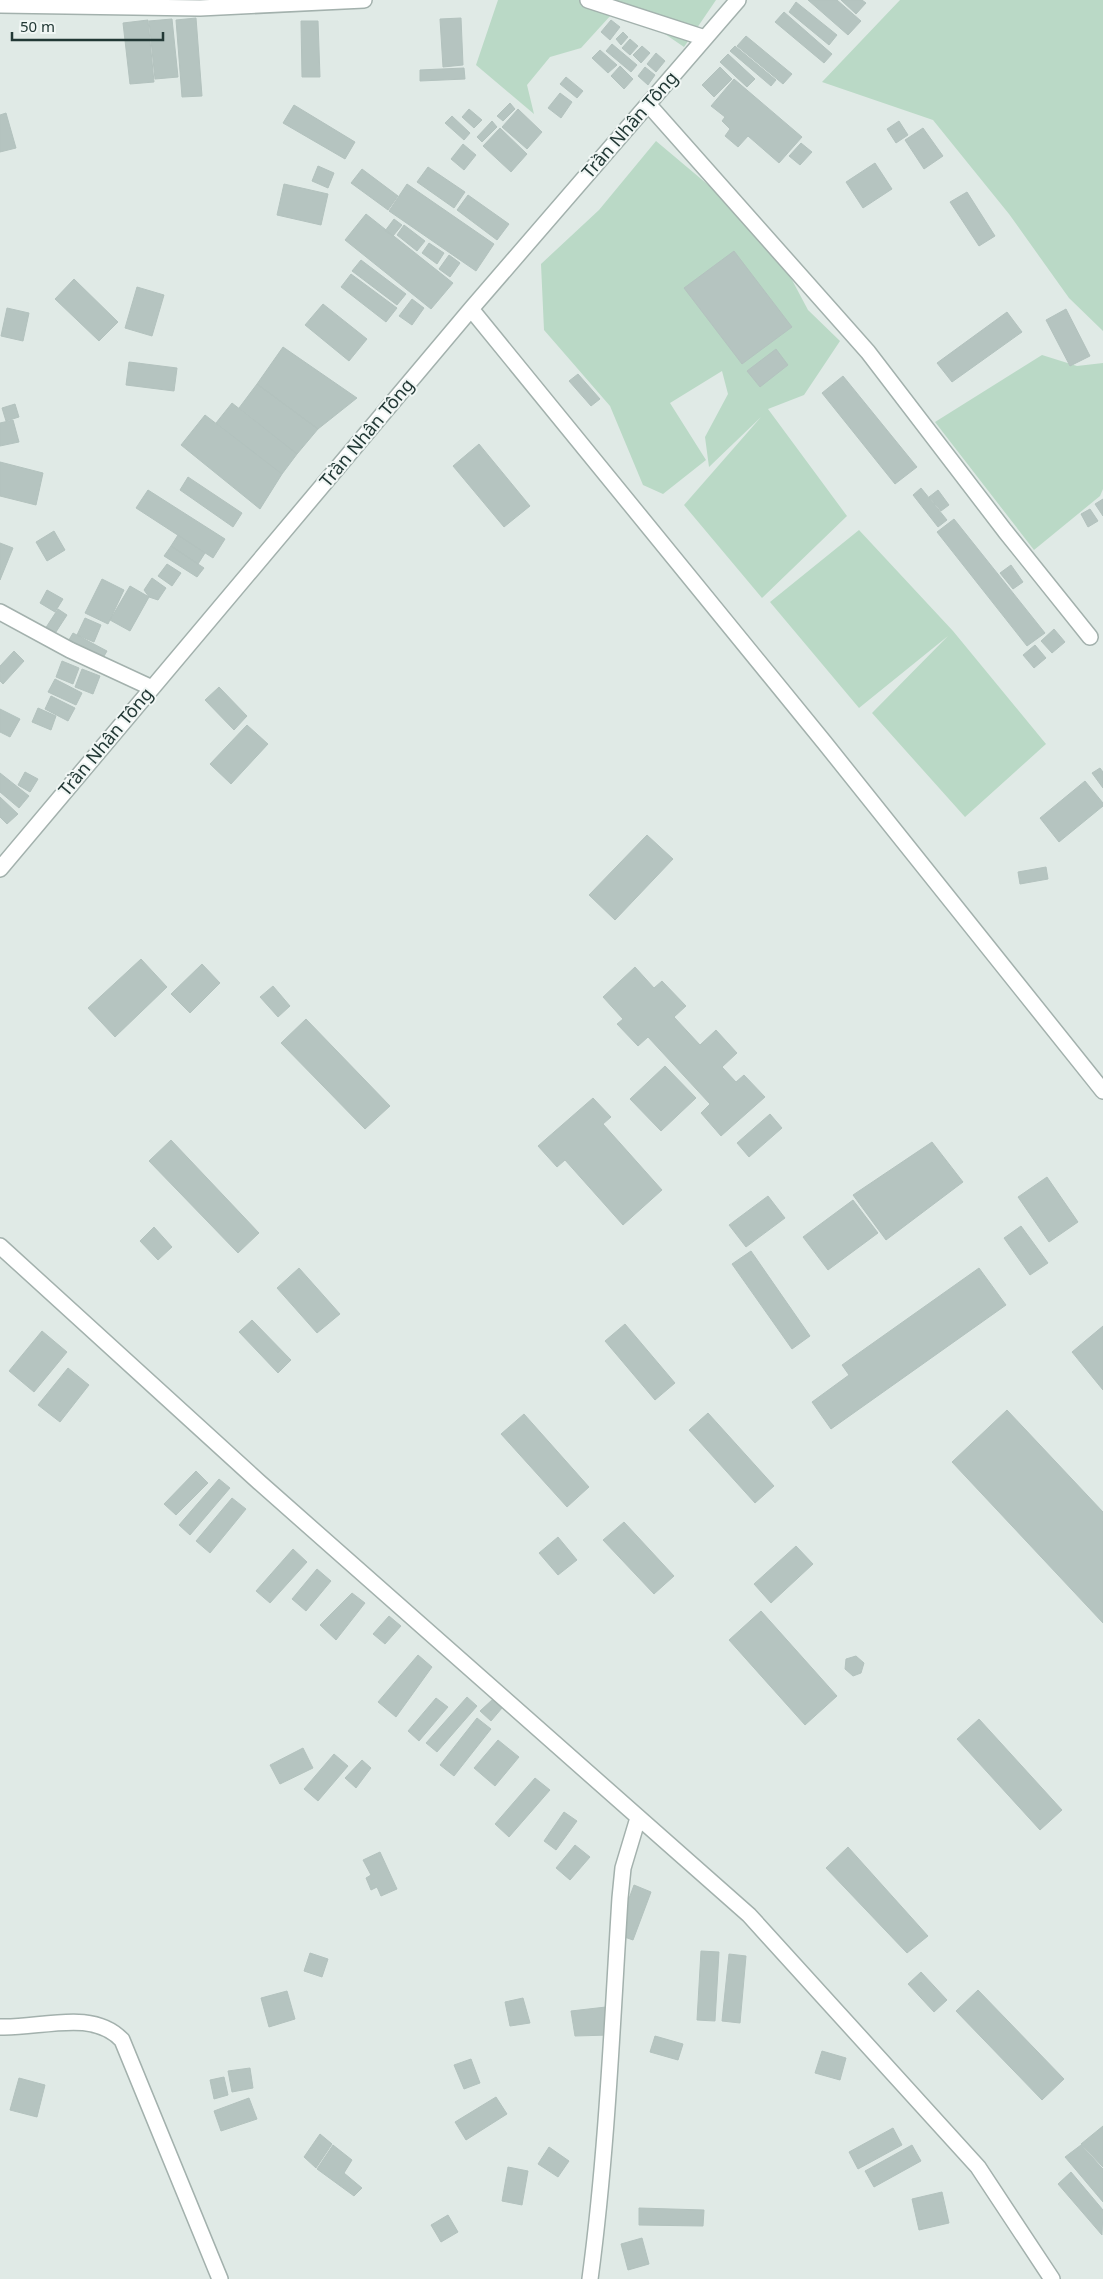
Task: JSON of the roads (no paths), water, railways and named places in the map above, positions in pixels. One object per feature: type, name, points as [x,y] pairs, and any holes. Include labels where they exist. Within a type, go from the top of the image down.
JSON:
[{"type":"street","points":[[0,5],[200,8],[364,0]]},
{"type":"street","points":[[588,0],[705,38]]},
{"type":"street","name":"Trần Nhân Tông","points":[[0,869],[471,310],[738,0]]},
{"type":"street","points":[[648,104],[868,352],[1005,531],[1090,637]]},
{"type":"street","points":[[471,310],[824,742],[1103,1090]]},
{"type":"street","points":[[0,612],[70,650],[152,688]]},
{"type":"street","points":[[0,1246],[259,1482],[749,1915],[978,2167],[1052,2279]]},
{"type":"street","points":[[590,2279],[602,2190],[623,1868],[638,1818]]},
{"type":"street","points":[[0,2027],[93,2022],[108,2028],[122,2040],[220,2279]]}]
